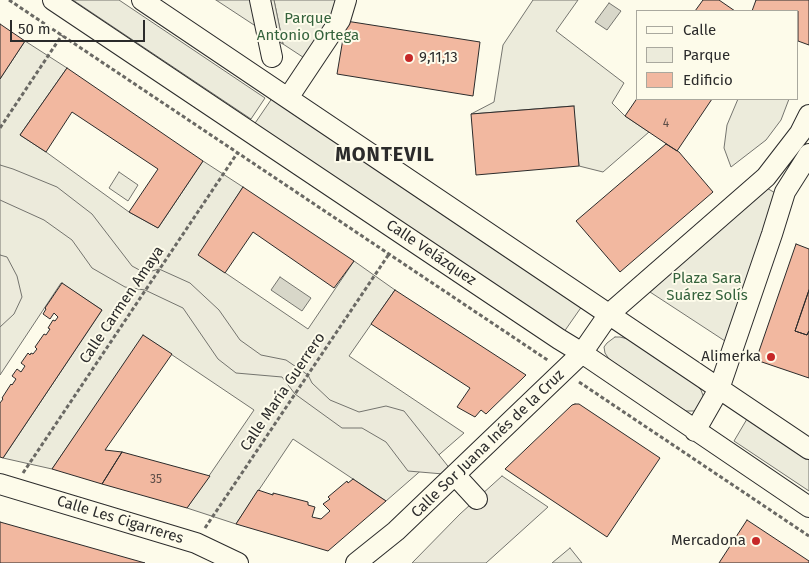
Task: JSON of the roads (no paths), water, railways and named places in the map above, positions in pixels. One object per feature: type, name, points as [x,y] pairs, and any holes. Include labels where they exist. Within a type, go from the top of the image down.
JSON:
[{"type":"street","name":"Calle Velázquez","points":[[53,0],[809,507]]},
{"type":"street","points":[[142,0],[809,449]]},
{"type":"street","points":[[260,0],[272,57]]},
{"type":"street","points":[[288,98],[340,20],[346,0]]},
{"type":"street","points":[[609,314],[766,177],[800,133],[809,115]]},
{"type":"street","points":[[695,431],[719,389],[785,192],[809,154]]},
{"type":"street","name":"Calle Sor Juana Inés de la Cruz","points":[[356,563],[376,554],[396,531],[564,372],[582,353],[609,314]]},
{"type":"street","points":[[455,475],[477,499]]},
{"type":"street","name":"Calle Les Cigarreres","points":[[0,484],[196,544],[238,563]]},
{"type":"place","name":"9,11,13","points":[[409,58]]},
{"type":"place","name":"Alimerka","points":[[771,357]]},
{"type":"place","name":"Mercadona","points":[[756,541]]},
{"type":"district","name":"MONTEVIL","points":[[385,155]]},
{"type":"park label","name":"Parque Antonio Ortega","points":[[308,28]]},
{"type":"park label","name":"Plaza Sara Suárez Solís","points":[[707,288]]}]
